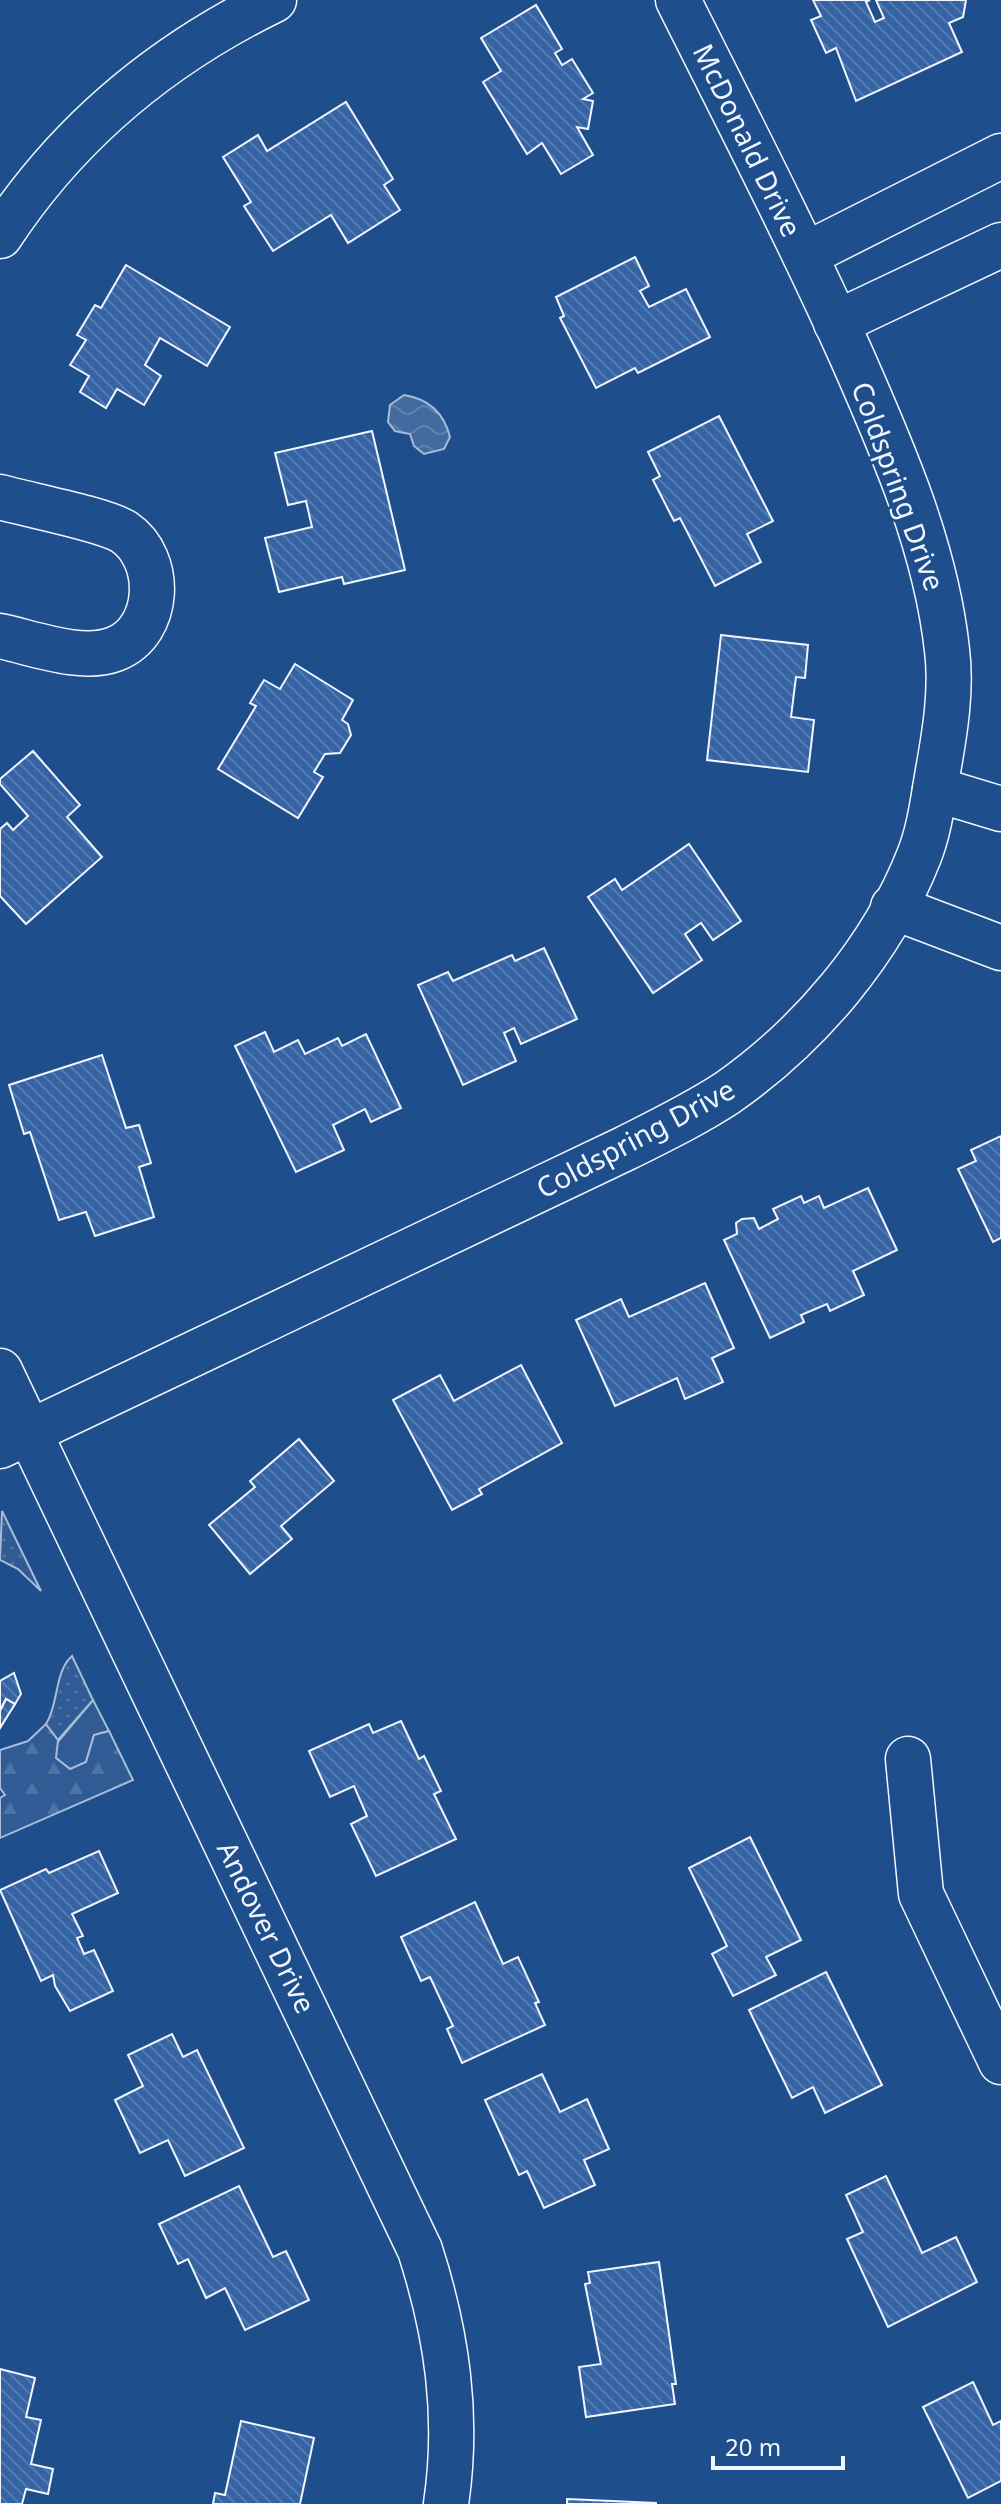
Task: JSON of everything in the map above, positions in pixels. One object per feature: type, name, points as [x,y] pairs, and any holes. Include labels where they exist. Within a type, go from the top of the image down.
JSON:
[{"type":"street","points":[[0,236],[55,162],[106,110],[154,70],[211,31],[274,0]]},
{"type":"street","name":"McDonald Drive","points":[[678,0],[805,255],[1001,156]]},
{"type":"street","points":[[836,323],[1001,245]]},
{"type":"street","name":"Coldspring Drive","points":[[14,1439],[626,1148],[726,1093],[775,1056],[821,1010],[857,966],[919,857],[935,789],[947,698],[948,654],[941,605],[929,559],[887,437],[805,255]]},
{"type":"street","points":[[0,497],[124,532],[142,552],[154,598],[146,622],[131,639],[114,649],[92,652],[0,636]]},
{"type":"street","points":[[935,789],[1001,809]]},
{"type":"street","points":[[893,907],[1001,948]]},
{"type":"street","name":"Andover Drive","points":[[0,1371],[14,1439],[420,2250],[438,2305],[451,2394],[454,2451],[446,2504]]},
{"type":"street","points":[[908,1759],[921,1894],[1001,2062]]},
{"type":"shaded area","points":[[93,1700],[109,1731],[94,1735],[86,1762],[75,1770],[70,1769],[56,1758],[56,1744]]},
{"type":"green space","points":[[2,1511],[41,1591],[18,1569],[0,1560]]},
{"type":"green space","points":[[72,1656],[93,1700],[58,1740],[46,1724],[62,1671]]},
{"type":"green space","points":[[46,1724],[58,1740],[56,1758],[70,1769],[86,1762],[94,1735],[109,1731],[133,1780],[0,1838],[0,1798],[5,1795],[0,1788],[0,1750],[28,1741]]},
{"type":"water","points":[[404,395],[421,400],[439,414],[450,437],[444,449],[424,454],[414,446],[410,434],[395,431],[388,422],[390,405]]},
{"type":"building","points":[[813,0],[870,0],[866,2],[875,22],[884,18],[876,0],[966,0],[963,17],[949,23],[962,52],[856,101],[836,48],[826,53],[811,20],[821,16]]},
{"type":"building","points":[[536,5],[562,49],[555,53],[562,65],[572,59],[593,93],[583,99],[593,101],[588,129],[577,127],[593,155],[561,174],[542,143],[527,154],[483,82],[501,71],[481,38]]},
{"type":"building","points":[[346,102],[393,179],[384,185],[400,210],[348,243],[331,215],[273,251],[244,206],[251,202],[223,157],[258,135],[267,151]]},
{"type":"building","points":[[635,257],[649,286],[640,291],[649,307],[686,289],[710,337],[638,373],[635,368],[596,388],[560,318],[564,316],[556,297]]},
{"type":"building","points":[[126,265],[230,327],[207,366],[160,338],[145,365],[161,376],[144,405],[117,389],[106,408],[80,392],[89,376],[70,365],[86,340],[77,335],[95,305],[101,308]]},
{"type":"building","points":[[719,416],[773,521],[747,534],[761,562],[715,586],[680,518],[674,521],[653,480],[660,476],[648,452]]},
{"type":"building","points":[[372,431],[405,570],[344,584],[342,577],[279,592],[265,538],[312,527],[306,501],[288,505],[275,453]]},
{"type":"building","points":[[721,635],[808,645],[805,678],[796,677],[791,717],[814,720],[808,772],[707,760]]},
{"type":"building","points":[[295,664],[353,700],[342,720],[348,724],[351,735],[340,753],[325,754],[314,772],[323,777],[298,818],[218,769],[256,706],[250,703],[264,680],[280,689]]},
{"type":"building","points":[[33,751],[80,805],[67,817],[102,857],[26,924],[0,896],[0,829],[7,823],[13,830],[28,816],[0,784],[0,779]]},
{"type":"building","points":[[689,844],[741,921],[713,940],[701,923],[685,934],[702,960],[653,993],[588,897],[615,879],[622,890]]},
{"type":"building","points":[[544,948],[577,1019],[521,1044],[514,1028],[504,1033],[516,1061],[463,1085],[418,985],[448,972],[453,981],[512,955],[515,961]]},
{"type":"building","points":[[265,1032],[274,1052],[298,1040],[305,1054],[338,1038],[342,1046],[366,1034],[401,1108],[371,1122],[365,1109],[333,1125],[344,1150],[296,1172],[235,1046]]},
{"type":"building","points":[[102,1055],[126,1128],[139,1125],[151,1163],[139,1167],[154,1217],[95,1236],[86,1212],[59,1220],[30,1132],[24,1134],[9,1085]]},
{"type":"building","points":[[1001,1136],[1001,1238],[993,1242],[958,1169],[976,1161],[971,1150]]},
{"type":"building","points":[[868,1188],[897,1250],[853,1271],[864,1295],[830,1311],[827,1304],[801,1315],[804,1322],[770,1338],[724,1240],[737,1234],[736,1223],[742,1219],[754,1218],[759,1229],[778,1219],[773,1209],[801,1196],[804,1203],[819,1196],[824,1208]]},
{"type":"building","points":[[705,1283],[734,1348],[712,1358],[723,1382],[685,1399],[677,1378],[615,1406],[576,1320],[621,1299],[629,1317]]},
{"type":"building","points":[[521,1365],[562,1443],[479,1489],[482,1494],[452,1510],[393,1400],[440,1375],[454,1401]]},
{"type":"building","points":[[299,1439],[334,1481],[281,1526],[292,1539],[250,1574],[209,1525],[255,1487],[250,1481]]},
{"type":"building","points":[[14,1673],[21,1694],[15,1704],[6,1699],[0,1711],[0,1681]]},
{"type":"building","points":[[6,1699],[15,1704],[0,1728],[0,1711]]},
{"type":"building","points":[[401,1721],[419,1759],[424,1756],[441,1791],[434,1794],[456,1839],[376,1876],[351,1824],[367,1816],[354,1786],[330,1797],[309,1751],[369,1724],[373,1733]]},
{"type":"building","points":[[750,1837],[801,1940],[766,1957],[776,1975],[733,1996],[712,1954],[727,1946],[689,1868]]},
{"type":"building","points":[[99,1851],[118,1893],[72,1914],[83,1936],[77,1938],[84,1954],[94,1950],[113,1991],[70,2011],[55,1986],[53,1975],[41,1981],[0,1890],[46,1869],[49,1873]]},
{"type":"building","points":[[475,1902],[503,1964],[518,1957],[539,2002],[535,2003],[545,2025],[462,2063],[447,2029],[453,2026],[430,1977],[421,1981],[401,1937]]},
{"type":"building","points":[[826,1972],[882,2085],[825,2113],[813,2087],[792,2098],[749,2010]]},
{"type":"building","points":[[172,2034],[183,2057],[197,2050],[244,2148],[185,2176],[168,2140],[140,2153],[115,2100],[143,2086],[128,2055]]},
{"type":"building","points":[[542,2074],[560,2112],[587,2099],[609,2149],[584,2160],[595,2185],[544,2208],[527,2171],[519,2175],[485,2100]]},
{"type":"building","points":[[886,2176],[922,2253],[956,2237],[977,2282],[888,2327],[847,2239],[863,2232],[846,2195]]},
{"type":"building","points":[[239,2186],[273,2257],[286,2251],[309,2300],[245,2330],[225,2288],[206,2298],[188,2259],[178,2264],[159,2224]]},
{"type":"building","points":[[659,2262],[676,2384],[672,2384],[675,2404],[586,2417],[579,2367],[601,2364],[585,2284],[590,2283],[588,2272]]},
{"type":"building","points":[[0,2369],[35,2378],[26,2417],[41,2420],[31,2464],[53,2469],[48,2494],[26,2489],[22,2504],[0,2504]]},
{"type":"building","points":[[973,2382],[993,2425],[1001,2421],[1001,2481],[968,2498],[923,2407]]},
{"type":"building","points":[[241,2421],[314,2438],[300,2504],[213,2504],[215,2493],[225,2495]]},
{"type":"building","points":[[567,2499],[656,2503],[656,2504],[567,2504]]}]
